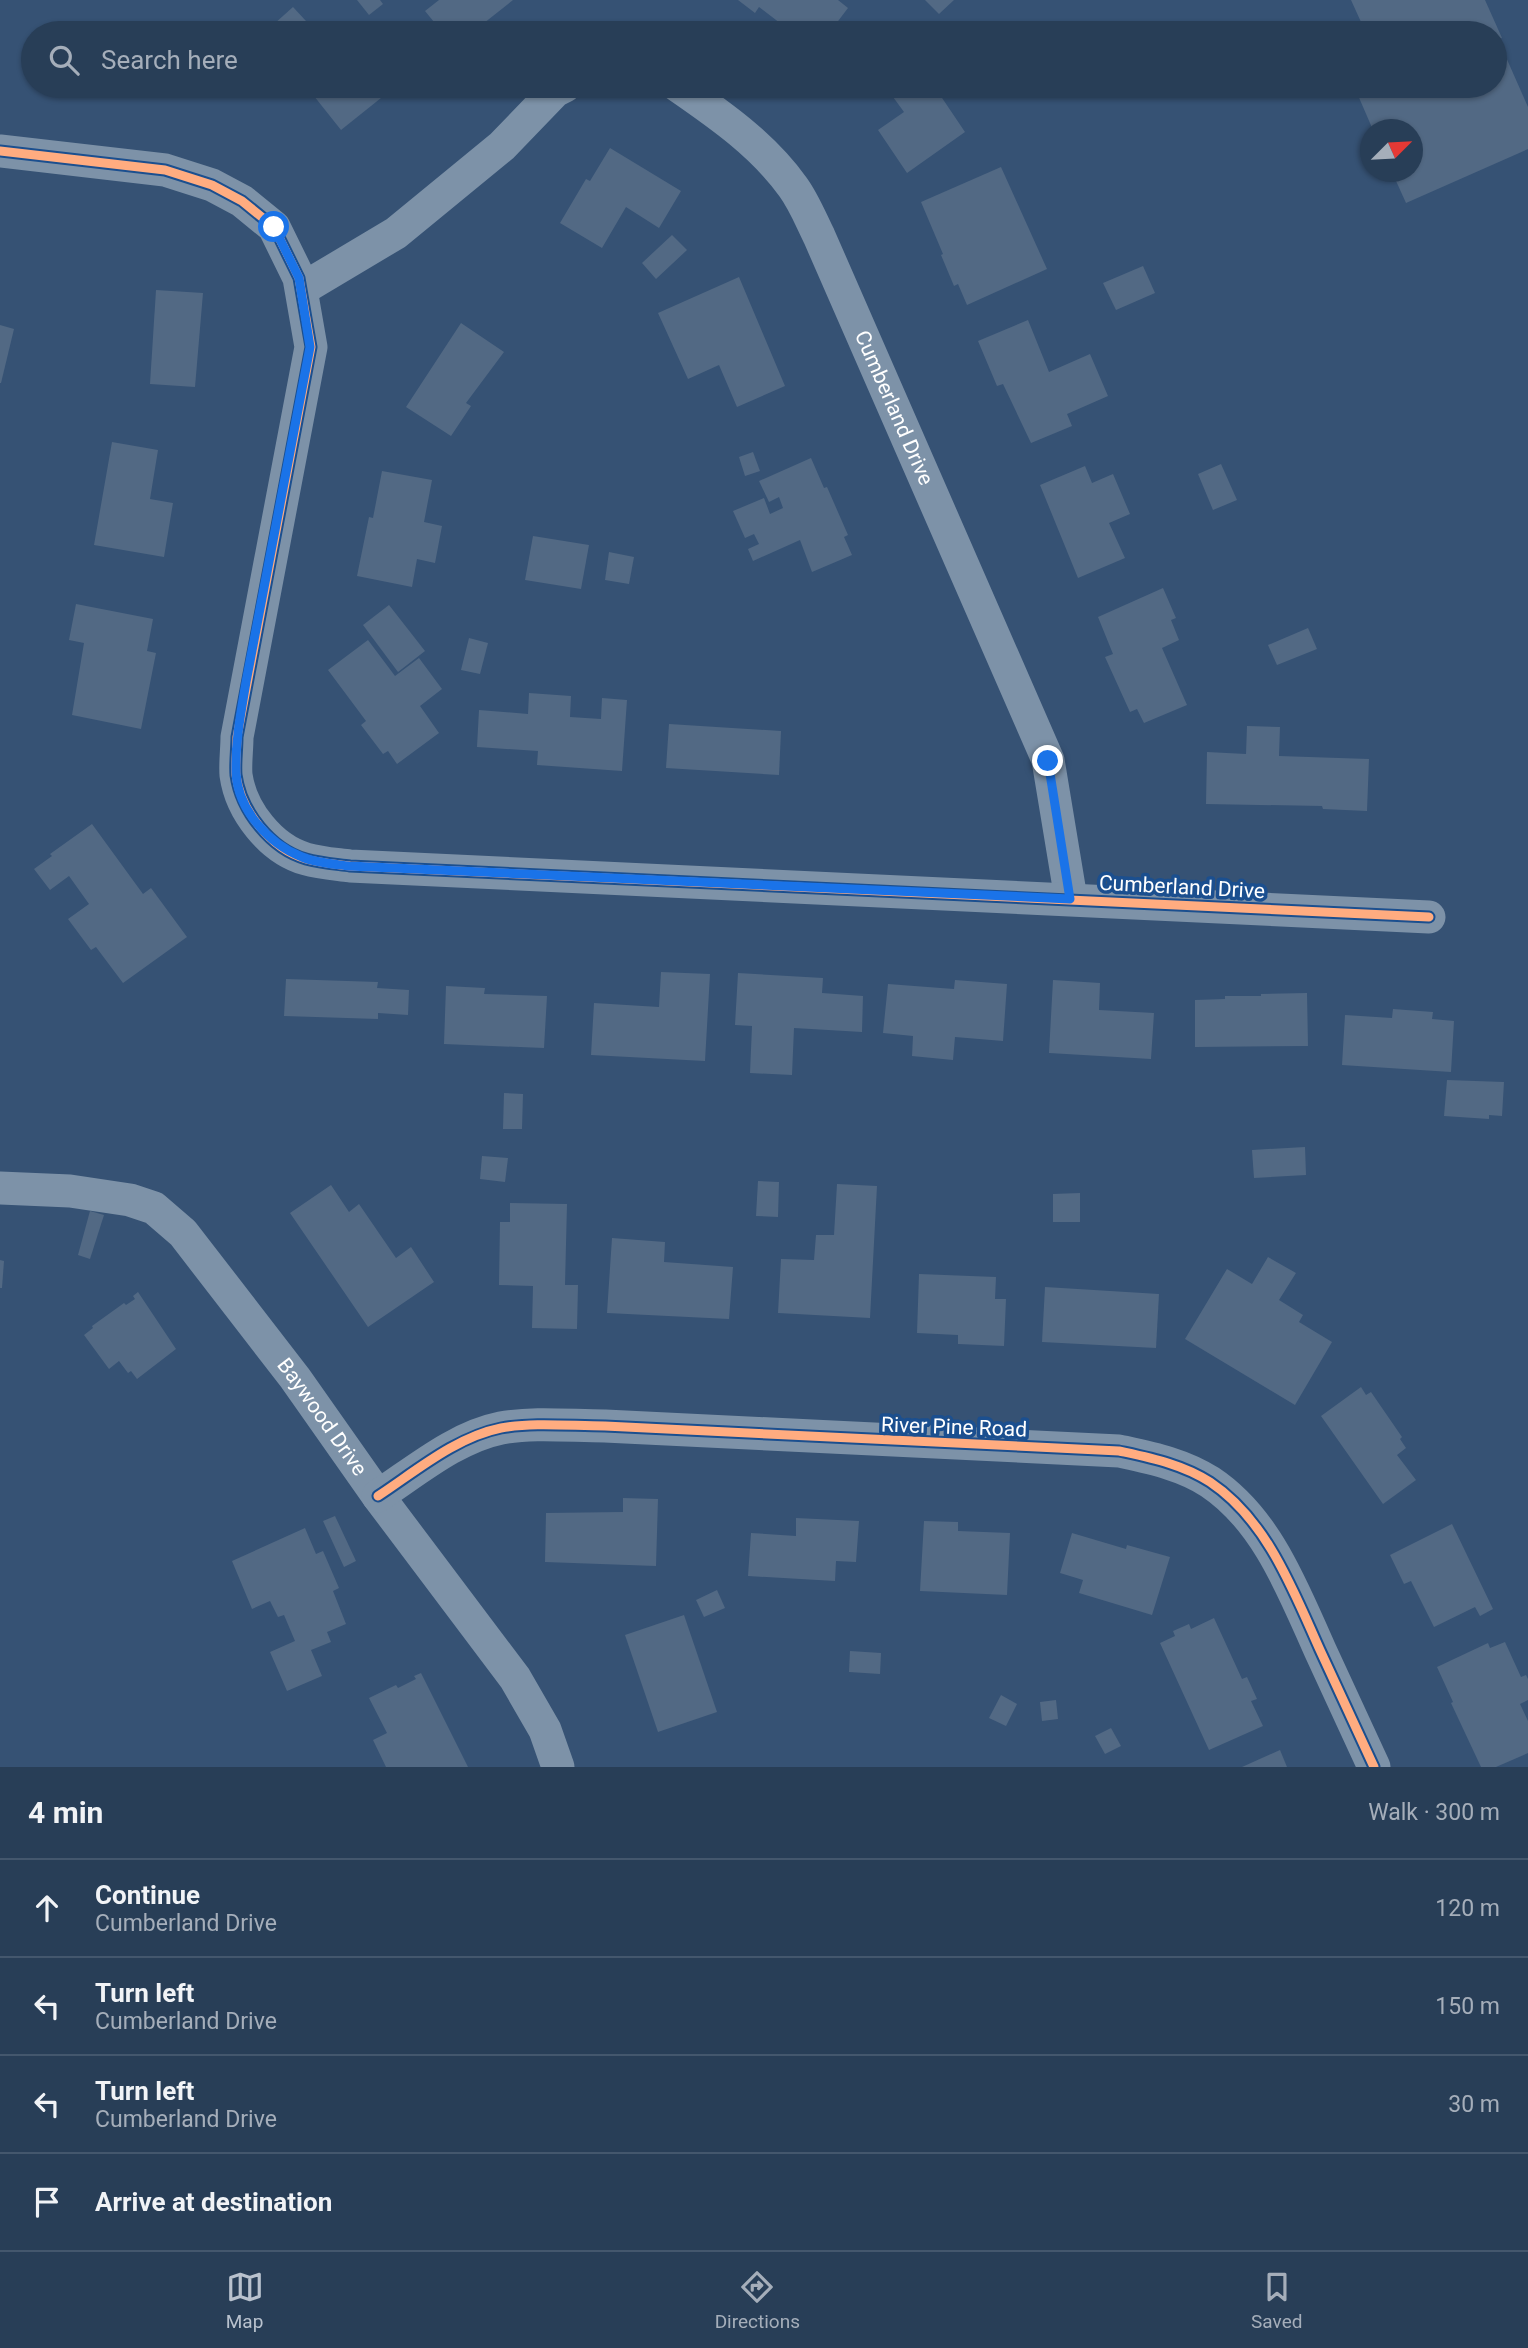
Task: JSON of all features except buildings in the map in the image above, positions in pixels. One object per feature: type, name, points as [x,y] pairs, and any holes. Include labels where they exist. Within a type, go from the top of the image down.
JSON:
[{"type":"street","points":[[302,289],[396,233],[502,146],[548,98]]},
{"type":"street","name":"Cumberland Drive","points":[[696,98],[728,120],[772,161],[794,189],[819,236],[1048,761],[1070,899]]},
{"type":"street","name":"Cumberland Drive","points":[[0,150],[165,170],[212,185],[242,201],[274,227],[299,278],[310,347],[237,737],[236,775],[245,804],[263,831],[284,849],[305,858],[349,866],[1429,917]]},
{"type":"street","name":"Baywood Drive","points":[[0,1188],[70,1191],[130,1200],[154,1208],[183,1233],[295,1378],[378,1496],[515,1678],[545,1730],[558,1767]]},
{"type":"street","name":"River Pine Road","points":[[378,1496],[460,1443],[498,1429],[519,1425],[604,1426],[1119,1451],[1168,1461],[1209,1482],[1240,1507],[1266,1542],[1294,1592],[1374,1767]]},
{"type":"cycle path","points":[[0,151],[165,170],[212,185],[242,201],[274,227],[299,278],[311,347],[237,737],[236,766],[239,789],[251,815],[270,838],[293,854],[311,860],[350,866],[1429,917]]},
{"type":"cycle path","points":[[378,1496],[437,1456],[468,1439],[484,1432],[526,1425],[605,1426],[1119,1451],[1154,1459],[1177,1466],[1210,1482],[1230,1498],[1263,1536],[1288,1580],[1374,1767]]},
{"type":"route","points":[[274,227],[299,278],[310,347],[246,682],[237,737],[236,775],[245,804],[263,831],[284,849],[305,858],[349,866],[1070,899],[1048,761]]}]
